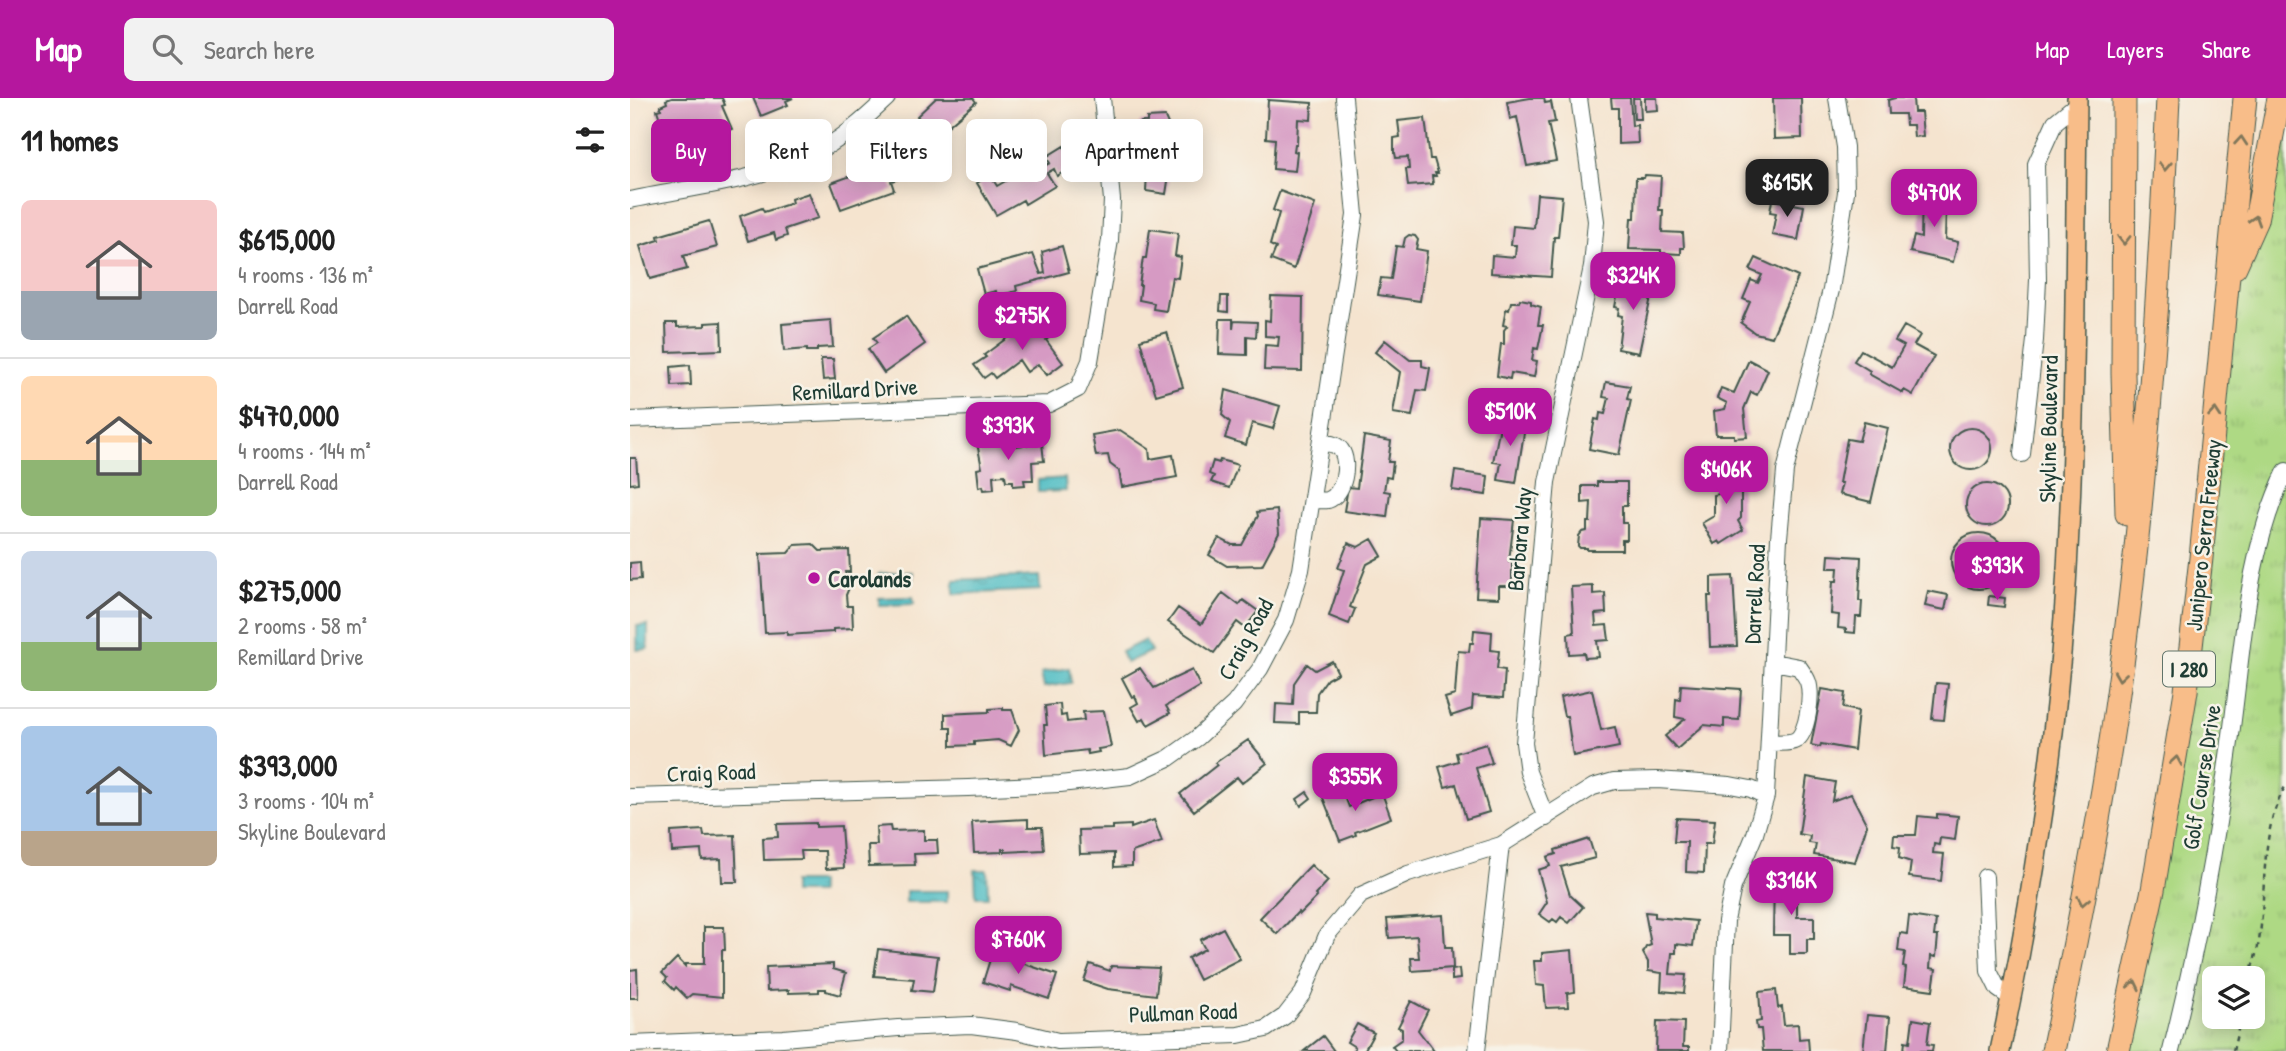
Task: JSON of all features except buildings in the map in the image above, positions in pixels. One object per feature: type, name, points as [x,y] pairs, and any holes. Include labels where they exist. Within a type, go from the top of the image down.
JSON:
[{"type":"highway","points":[[2124,98],[2123,374],[2129,608]]},
{"type":"highway","points":[[2053,1051],[2098,820],[2129,608],[2152,364],[2168,98]]},
{"type":"highway","name":"Junipero Serra Freeway","points":[[2118,1051],[2155,879],[2183,713],[2199,580],[2245,98]]},
{"type":"highway","points":[[2228,282],[2256,220],[2279,98]]},
{"type":"main road","name":"Skyline Boulevard","points":[[2000,1051],[2040,831],[2064,618],[2072,472],[2077,101]]},
{"type":"street","points":[[630,200],[741,177],[810,156],[866,118],[887,98]]},
{"type":"street","name":"Remillard Drive","points":[[630,420],[1049,404],[1078,389],[1090,361],[1110,240],[1112,200],[1102,98]]},
{"type":"street","name":"Craig Road","points":[[630,797],[994,787],[1060,784],[1130,776],[1169,758],[1197,738],[1234,704],[1260,669],[1286,620],[1301,570],[1355,215],[1344,98]]},
{"type":"street","name":"Barbara Way","points":[[1546,818],[1528,772],[1524,743],[1546,482],[1593,256],[1596,221],[1579,98]]},
{"type":"street","name":"Darrell Road","points":[[1720,1051],[1726,921],[1734,887],[1755,834],[1766,796],[1785,471],[1831,290],[1846,192],[1845,147],[1837,98]]},
{"type":"street","points":[[2022,454],[2038,292],[2036,164],[2055,121],[2077,101]]},
{"type":"street","points":[[1312,499],[1326,501],[1333,497],[1340,490],[1343,479],[1344,457],[1341,450],[1335,444],[1321,442]]},
{"type":"street","name":"Golf Course Drive","points":[[2171,1051],[2213,850],[2256,555],[2273,498],[2286,471]]},
{"type":"street","points":[[1769,743],[1794,742],[1799,738],[1805,724],[1810,693],[1807,679],[1799,667],[1773,662]]},
{"type":"street","name":"Pullman Road","points":[[630,1044],[783,1038],[971,1025],[1017,1031],[1058,1041],[1238,1035],[1266,1029],[1285,1016],[1303,993],[1327,935],[1361,895],[1408,874],[1501,845],[1593,787],[1614,781],[1657,780],[1730,785],[1751,789],[1766,796]]},
{"type":"street","points":[[1477,1051],[1501,845]]},
{"type":"street","points":[[1985,877],[1989,971],[1998,989],[2011,998]]},
{"type":"path","points":[[2252,966],[2259,941],[2268,839],[2276,807],[2286,785]]},
{"type":"path","points":[[2233,1051],[2238,1029]]},
{"type":"green space","points":[[2286,98],[2286,1051],[2118,1051],[2153,890],[2228,282]]},
{"type":"water","points":[[1065,478],[1066,491],[1038,492],[1038,480]]},
{"type":"water","points":[[913,572],[913,579],[878,580],[878,574]]},
{"type":"water","points":[[1039,576],[1040,590],[954,594],[954,580]]},
{"type":"water","points":[[913,597],[914,604],[879,605],[879,598]]},
{"type":"water","points":[[648,625],[648,649],[637,650],[637,626]]},
{"type":"water","points":[[1145,640],[1151,651],[1126,663],[1121,652]]},
{"type":"water","points":[[1069,668],[1071,683],[1044,687],[1041,673]]},
{"type":"water","points":[[975,870],[987,870],[988,897],[976,897]]},
{"type":"water","points":[[793,882],[819,882],[819,893],[793,893]]},
{"type":"water","points":[[906,891],[947,891],[947,902],[906,902]]},
{"type":"place","name":"Carolands","points":[[814,578]]}]
